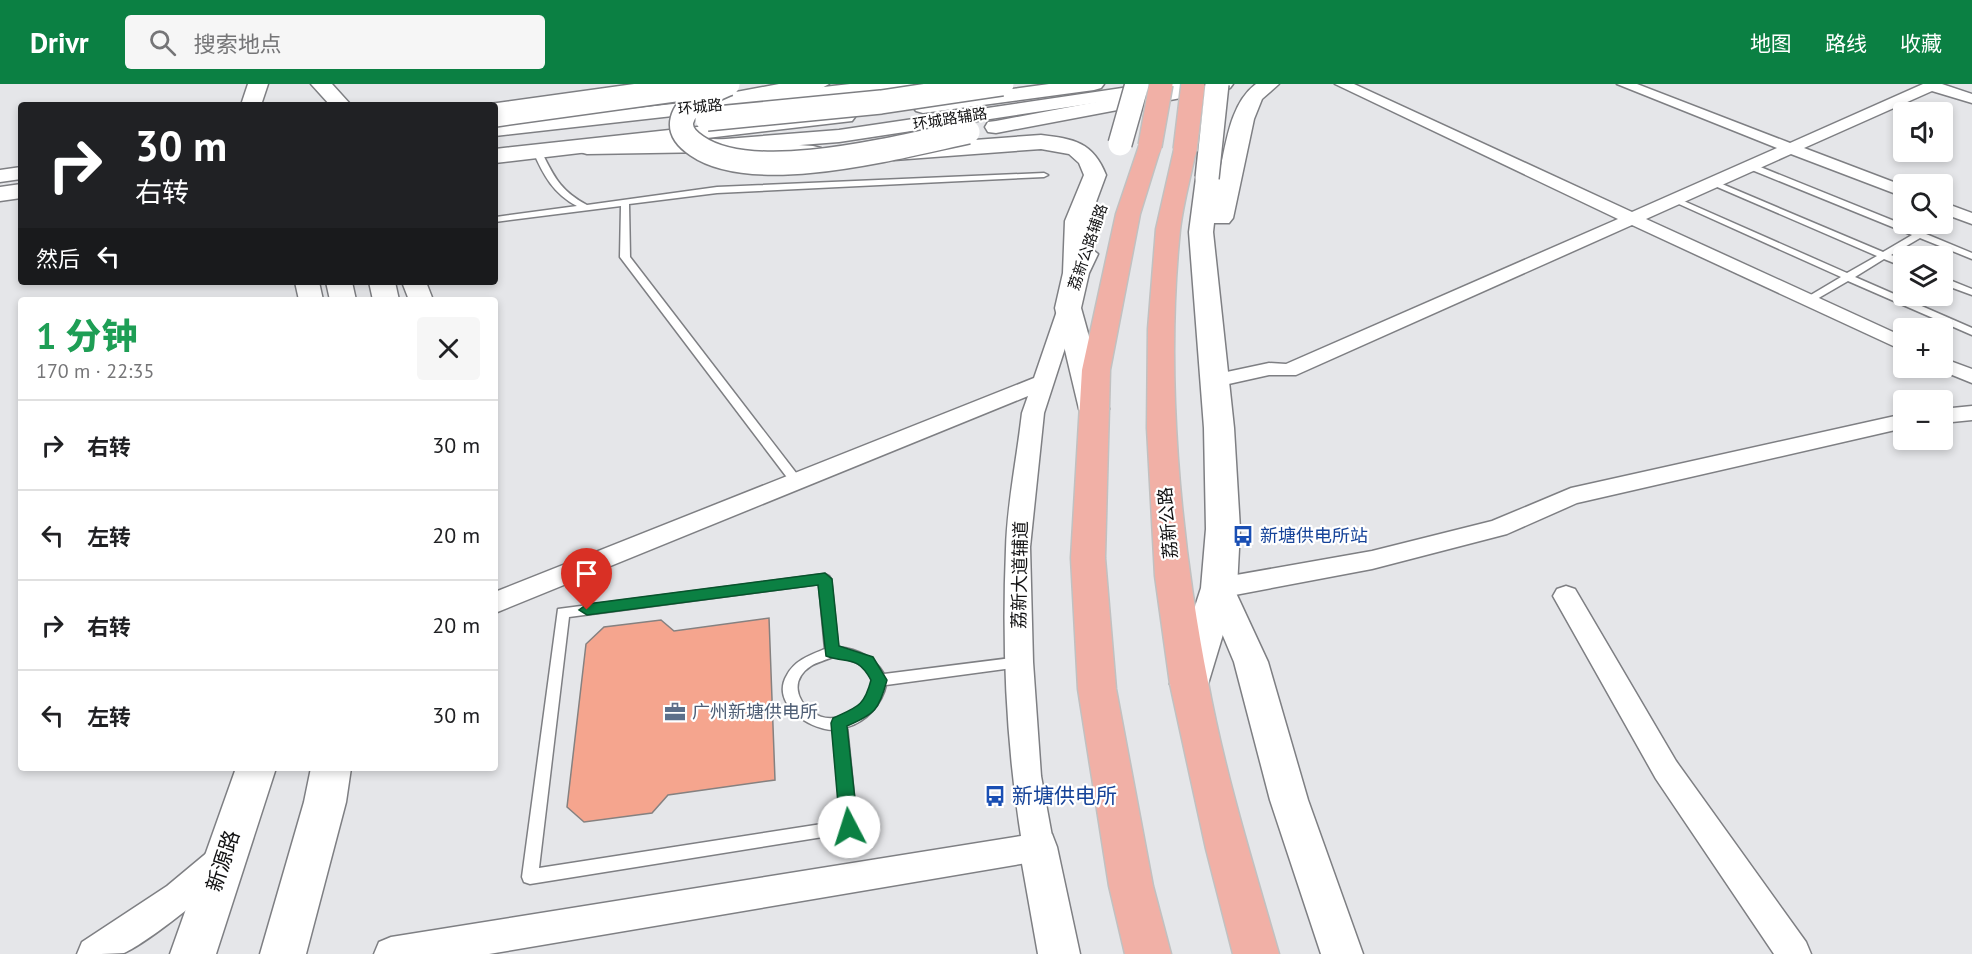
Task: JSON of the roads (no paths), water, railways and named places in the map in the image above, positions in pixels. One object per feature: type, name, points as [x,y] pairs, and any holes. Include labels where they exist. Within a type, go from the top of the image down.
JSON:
[{"type":"main road","points":[[498,117],[720,84]]},
{"type":"main road","points":[[728,84],[694,102],[681,123],[682,130],[692,142],[727,158],[763,162],[800,161],[1225,84]]},
{"type":"main road","name":"环城路","points":[[498,130],[904,84]]},
{"type":"main road","points":[[498,138],[881,102],[1002,84]]},
{"type":"main road","points":[[498,156],[860,115],[1094,84]]},
{"type":"main road","name":"荔新公路辅路","points":[[1095,412],[1068,308],[1076,273],[1096,227],[1137,84]]},
{"type":"main road","points":[[1148,954],[1131,886],[1109,764],[1092,637],[1088,558],[1090,459],[1095,412],[1096,370],[1101,335],[1128,214],[1150,146],[1161,84]]},
{"type":"main road","name":"荔新公路","points":[[1193,84],[1185,150],[1168,230],[1165,271],[1162,428],[1172,576],[1189,684],[1227,849],[1256,954]]},
{"type":"main road","points":[[1189,684],[1219,588],[1223,529],[1215,381],[1201,232],[1217,84]]},
{"type":"main road","points":[[1208,291],[1243,119],[1253,96],[1269,84]]},
{"type":"main road","points":[[254,102],[269,88]]},
{"type":"main road","points":[[312,89],[336,102]]},
{"type":"main road","points":[[713,146],[784,152],[867,154],[1035,141],[1073,149],[1089,160],[1095,175],[1077,221],[1076,273]]},
{"type":"main road","points":[[1120,144],[1128,214]]},
{"type":"main road","points":[[0,184],[18,182]]},
{"type":"main road","points":[[0,194],[18,191]]},
{"type":"main road","points":[[0,214],[18,212]]},
{"type":"main road","name":"新源路","points":[[193,954],[255,771]]},
{"type":"main road","points":[[283,954],[333,780]]},
{"type":"street","points":[[681,109],[746,94],[820,84]]},
{"type":"street","name":"环城路辅路","points":[[547,150],[713,146],[850,134],[1186,84]]},
{"type":"street","points":[[1342,84],[1893,340]]},
{"type":"street","points":[[1624,84],[1893,188]]},
{"type":"street","points":[[1215,381],[1269,369],[1288,371],[1934,85],[1972,99]]},
{"type":"street","points":[[498,117],[640,113]]},
{"type":"street","points":[[0,176],[18,173]]},
{"type":"street","name":"荔新大道辅道","points":[[1038,847],[1026,776],[1019,662],[1018,547],[1033,413],[1068,308]]},
{"type":"street","points":[[1953,368],[1972,377]]},
{"type":"street","points":[[498,602],[1043,382]]},
{"type":"street","points":[[1953,416],[1972,413]]},
{"type":"street","points":[[1342,954],[1288,800],[1251,662],[1219,588],[1372,560],[1498,528],[1571,496],[1893,424]]},
{"type":"street","points":[[1566,596],[1666,770],[1794,954]]},
{"type":"street","points":[[93,954],[178,897],[230,839],[239,771]]},
{"type":"street","points":[[391,954],[1038,847],[1059,954]]},
{"type":"lane","points":[[635,88],[640,113]]},
{"type":"lane","points":[[547,150],[553,186],[562,195],[586,208]]},
{"type":"lane","points":[[1750,166],[1893,224]]},
{"type":"lane","points":[[498,220],[625,202],[763,187],[1044,175]]},
{"type":"lane","points":[[1712,183],[1893,259]]},
{"type":"lane","points":[[1674,200],[1972,332]]},
{"type":"lane","points":[[625,202],[625,257],[796,481]]},
{"type":"lane","points":[[1807,301],[1919,234],[1972,256]]},
{"type":"lane","points":[[1953,284],[1972,292]]},
{"type":"lane","points":[[832,652],[825,579],[563,613],[530,877],[849,827],[839,723]]},
{"type":"lane","points":[[832,652],[845,652],[868,661],[879,680],[876,696],[864,712],[839,723],[811,720],[800,713],[793,704],[790,693],[797,670],[806,662],[832,652]]},
{"type":"lane","points":[[879,680],[1019,662]]},
{"type":"place","name":"新塘供电所站","points":[[1243,536]]},
{"type":"place","name":"广州新塘供电所","points":[[675,712]]},
{"type":"place","name":"新塘供电所","points":[[995,796]]}]
